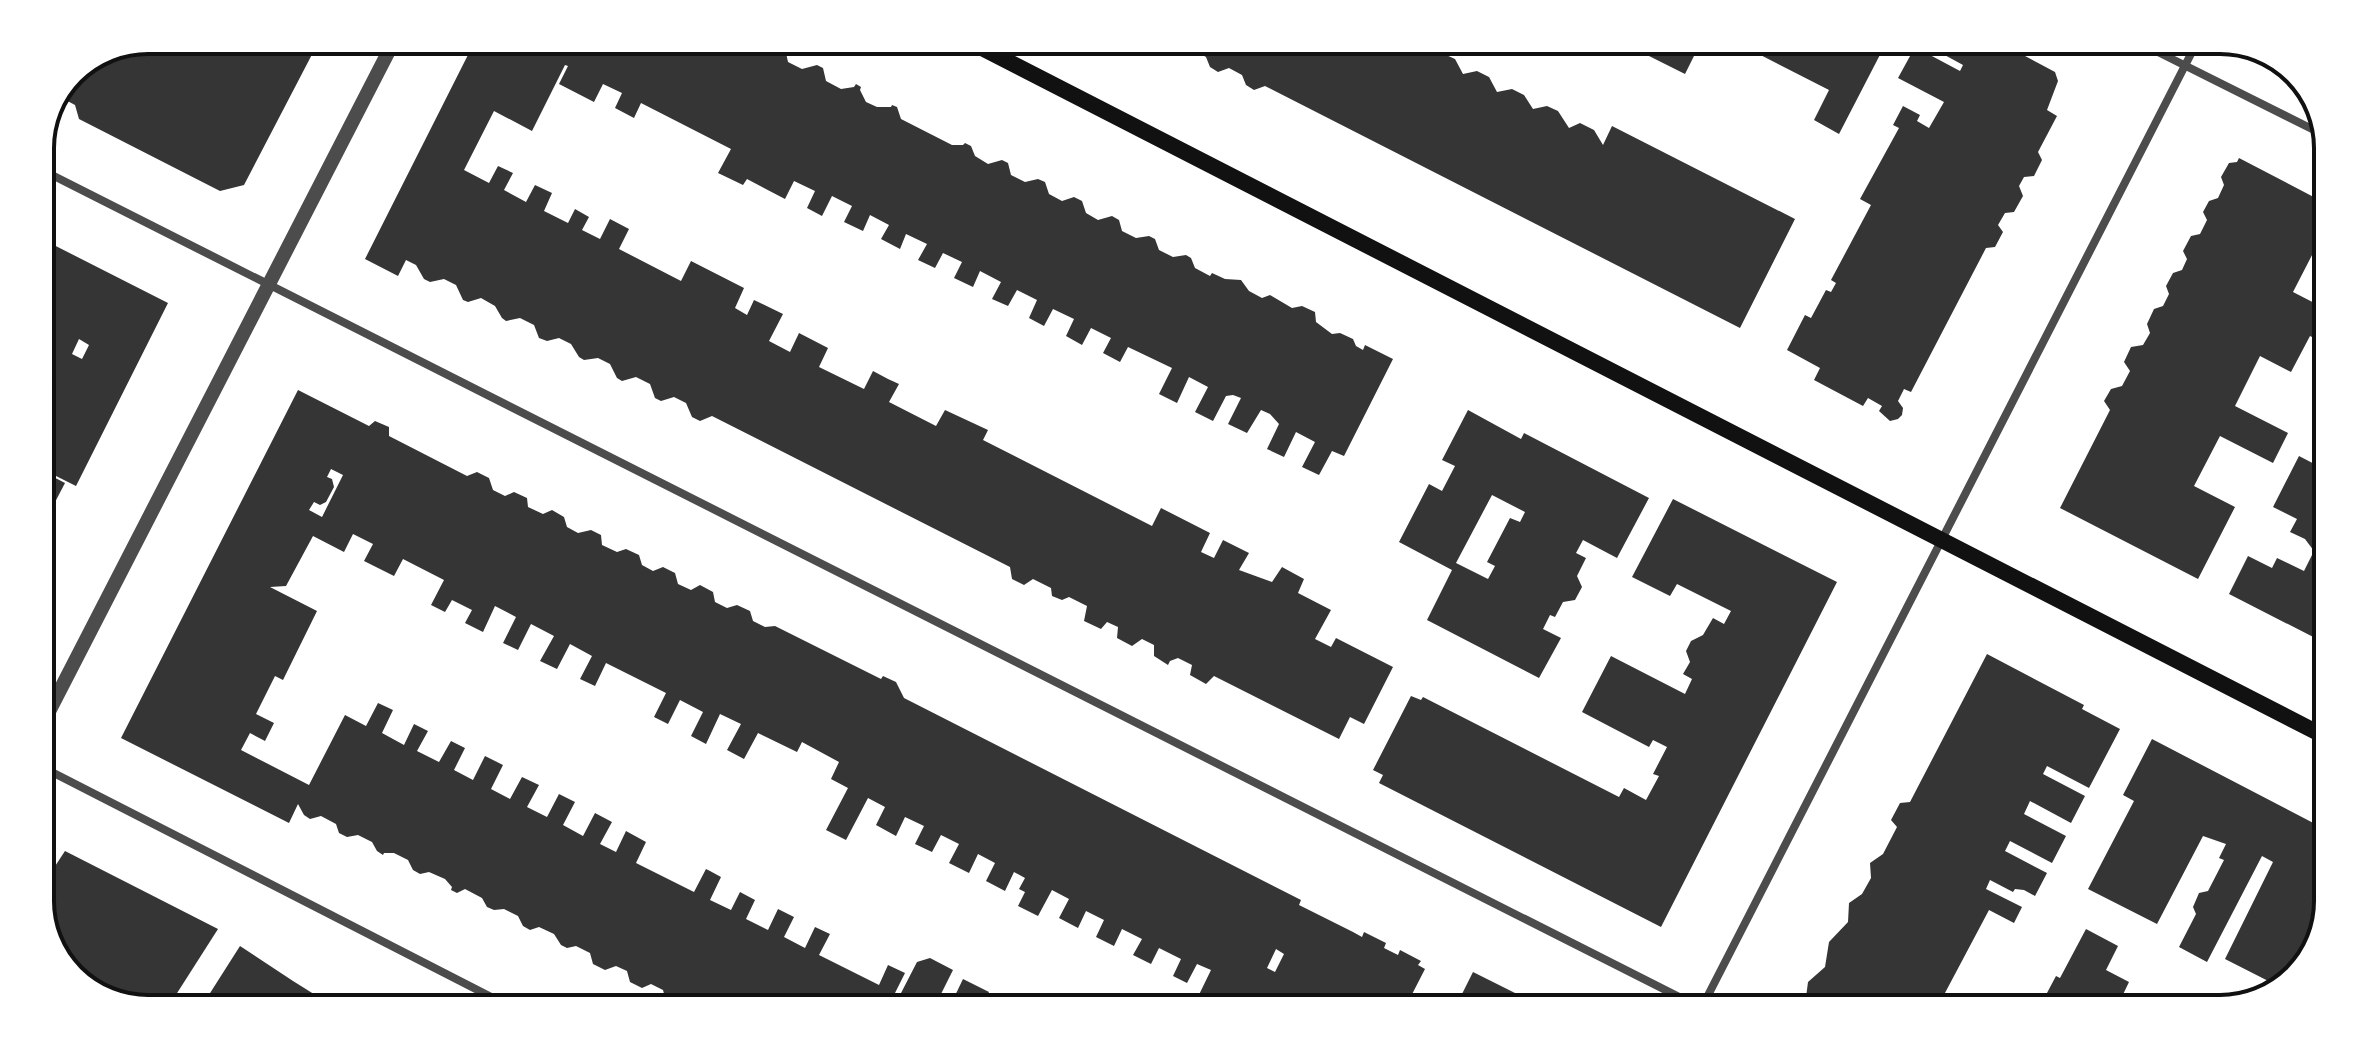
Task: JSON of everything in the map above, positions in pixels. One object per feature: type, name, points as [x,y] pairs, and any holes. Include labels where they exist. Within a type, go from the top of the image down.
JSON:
[{"type":"main road","points":[[993,54],[2314,731]]},
{"type":"street","points":[[54,702],[387,54]]},
{"type":"street","points":[[2162,54],[2312,129]]},
{"type":"street","points":[[1707,995],[2191,54]]},
{"type":"street","points":[[54,176],[1677,995]]},
{"type":"street","points":[[54,773],[486,995]]},
{"type":"building","points":[[312,54],[244,185],[220,191],[79,119],[75,105],[67,101],[86,77],[118,59],[136,55]]},
{"type":"building","points":[[468,54],[786,54],[788,62],[802,69],[817,65],[823,68],[826,81],[841,89],[856,84],[861,87],[866,102],[877,107],[897,107],[901,119],[952,145],[965,143],[971,146],[975,156],[988,164],[1002,160],[1008,163],[1011,175],[1025,182],[1038,179],[1045,182],[1049,194],[1062,201],[1074,197],[1082,201],[1086,213],[1098,220],[1112,216],[1119,220],[1122,231],[1136,238],[1149,236],[1155,239],[1159,250],[1173,257],[1186,255],[1191,258],[1195,268],[1210,276],[1212,273],[1225,279],[1241,280],[1249,291],[1262,298],[1270,295],[1292,308],[1302,306],[1315,312],[1316,322],[1332,334],[1340,333],[1353,339],[1356,346],[1363,350],[1365,345],[1393,359],[1344,456],[1332,451],[1319,475],[1302,467],[1315,442],[1296,432],[1284,457],[1267,449],[1279,424],[1270,414],[1261,410],[1247,433],[1228,424],[1241,398],[1226,396],[1213,421],[1195,412],[1208,387],[1189,377],[1177,403],[1159,394],[1172,368],[1128,347],[1120,362],[1103,353],[1111,338],[1091,328],[1082,345],[1066,336],[1074,319],[1053,309],[1044,326],[1029,318],[1037,300],[1017,290],[1008,306],[992,299],[1001,282],[980,271],[973,287],[954,278],[962,262],[943,253],[935,268],[918,260],[927,244],[906,234],[900,249],[881,239],[889,225],[870,215],[863,231],[844,222],[852,206],[832,196],[822,216],[807,208],[815,191],[794,181],[785,199],[747,179],[743,185],[718,173],[731,149],[641,103],[634,118],[615,108],[622,93],[603,84],[594,102],[559,84],[568,66],[565,65],[532,131],[494,111],[464,170],[489,183],[498,166],[513,173],[504,190],[526,202],[535,185],[552,193],[544,211],[568,223],[575,209],[589,217],[582,230],[600,239],[610,219],[629,229],[619,249],[681,281],[691,261],[744,288],[735,308],[747,315],[754,300],[783,314],[769,341],[790,352],[799,333],[828,348],[819,367],[864,389],[873,371],[899,384],[889,402],[936,426],[945,410],[988,430],[983,440],[1152,526],[1161,508],[1210,533],[1201,552],[1214,558],[1223,540],[1249,553],[1239,570],[1272,582],[1282,567],[1304,579],[1298,593],[1331,610],[1315,639],[1331,647],[1336,638],[1393,667],[1364,724],[1350,717],[1339,739],[1214,676],[1206,684],[1190,675],[1192,665],[1178,658],[1168,665],[1154,656],[1154,645],[1142,639],[1132,646],[1117,638],[1118,627],[1107,622],[1101,629],[1084,621],[1087,606],[1069,597],[1062,600],[1052,596],[1051,588],[1033,579],[1024,585],[1012,579],[1010,567],[712,416],[700,421],[692,417],[686,403],[674,397],[661,401],[655,398],[650,384],[636,377],[622,381],[610,364],[598,358],[584,360],[571,344],[559,338],[547,341],[539,338],[534,325],[520,318],[506,321],[495,306],[481,298],[468,302],[463,300],[456,285],[444,279],[430,282],[424,279],[416,265],[406,260],[398,276],[365,259]]},
{"type":"building","points":[[1201,54],[1444,54],[1455,59],[1463,74],[1477,71],[1489,77],[1497,92],[1512,89],[1524,95],[1533,109],[1547,106],[1558,111],[1569,128],[1580,123],[1594,130],[1603,145],[1612,126],[1795,219],[1740,328],[1265,86],[1254,90],[1246,85],[1242,75],[1229,68],[1218,72],[1210,67],[1206,57]]},
{"type":"building","points":[[1645,54],[1695,54],[1685,74]]},
{"type":"building","points":[[1759,54],[1880,54],[1839,134],[1814,120],[1829,90]]},
{"type":"building","points":[[1911,54],[1928,54],[1960,71],[1963,65],[1943,54],[2021,54],[2055,72],[2058,81],[2047,110],[2057,116],[2038,152],[2042,160],[2034,176],[2024,177],[2019,186],[2023,196],[2014,212],[2005,213],[1998,225],[2003,232],[1995,247],[1986,248],[1911,392],[1904,389],[1898,401],[1903,408],[1902,415],[1890,421],[1879,411],[1882,406],[1868,398],[1863,406],[1814,380],[1820,368],[1787,350],[1805,315],[1811,318],[1826,290],[1831,292],[1836,283],[1831,280],[1871,205],[1860,199],[1899,128],[1893,125],[1903,106],[1920,115],[1917,121],[1929,128],[1944,102],[1898,78]]},
{"type":"building","points":[[2239,158],[2314,197],[2314,251],[2293,292],[2314,303],[2314,338],[2310,336],[2291,372],[2260,356],[2235,406],[2288,433],[2273,463],[2220,436],[2194,486],[2235,507],[2198,579],[2060,508],[2110,410],[2104,401],[2111,389],[2122,386],[2130,371],[2124,362],[2131,347],[2143,345],[2150,333],[2147,324],[2154,309],[2163,306],[2169,294],[2166,286],[2173,273],[2182,270],[2187,259],[2183,251],[2191,236],[2200,234],[2207,220],[2203,212],[2209,201],[2218,198],[2224,185],[2221,177],[2229,163],[2237,162]]},
{"type":"building","points":[[54,245],[168,303],[76,486],[54,475]],"holes":[[[79,339],[89,345],[82,359],[72,354]]]},
{"type":"building","points":[[298,390],[369,426],[375,421],[389,427],[389,436],[467,476],[477,472],[489,478],[493,490],[505,496],[514,492],[527,498],[528,507],[543,514],[552,510],[564,517],[567,527],[578,533],[591,530],[601,535],[602,545],[617,552],[626,549],[639,555],[642,565],[653,571],[663,567],[675,573],[678,584],[691,590],[700,585],[713,592],[715,602],[727,608],[737,605],[750,611],[753,621],[765,627],[775,626],[881,679],[883,676],[896,682],[904,698],[1301,900],[1299,905],[1362,937],[1364,932],[1386,943],[1384,948],[1398,955],[1400,950],[1421,961],[1418,965],[1425,969],[1412,995],[1199,995],[1211,970],[1197,964],[1187,983],[1173,976],[1181,959],[1159,948],[1151,964],[1133,955],[1142,939],[1122,929],[1114,946],[1096,937],[1104,920],[1086,911],[1078,928],[1059,918],[1069,899],[1052,890],[1038,916],[1018,906],[1025,892],[1019,889],[1025,878],[1014,872],[1005,891],[986,881],[995,863],[978,854],[969,873],[949,863],[959,844],[941,835],[932,852],[915,844],[924,826],[905,817],[896,836],[876,825],[885,807],[868,798],[846,840],[826,830],[848,788],[831,779],[839,762],[802,742],[797,752],[758,733],[744,759],[727,750],[741,724],[720,714],[706,744],[691,736],[703,712],[680,700],[668,724],[654,717],[666,693],[606,663],[595,686],[580,679],[592,656],[570,644],[557,669],[540,661],[554,636],[531,624],[518,650],[503,643],[516,617],[495,606],[483,632],[465,623],[472,610],[452,600],[445,612],[431,605],[444,580],[403,559],[394,576],[364,561],[373,544],[353,534],[344,552],[313,536],[286,586],[270,587],[317,611],[283,680],[275,676],[256,714],[274,723],[265,741],[250,733],[241,750],[309,785],[345,715],[366,726],[378,703],[393,710],[382,733],[404,745],[414,724],[428,731],[417,751],[439,762],[451,741],[465,748],[454,770],[473,780],[485,756],[503,765],[491,789],[510,799],[522,777],[539,785],[527,807],[547,817],[559,794],[575,802],[563,825],[583,836],[595,813],[612,822],[600,844],[616,852],[626,831],[646,842],[636,863],[694,892],[706,869],[710,871],[721,877],[710,900],[731,910],[740,892],[755,900],[746,919],[768,930],[778,909],[794,917],[784,937],[805,948],[815,927],[830,934],[819,955],[879,985],[888,965],[905,973],[895,993],[900,995],[664,995],[663,990],[651,984],[642,988],[630,982],[627,971],[616,966],[605,970],[593,964],[590,953],[576,946],[567,948],[561,945],[554,934],[539,927],[530,930],[523,926],[518,916],[504,909],[487,907],[482,898],[465,889],[457,893],[451,890],[445,879],[429,872],[420,874],[413,870],[408,860],[394,853],[383,855],[372,842],[358,835],[347,837],[339,833],[336,824],[321,816],[310,819],[298,804],[289,823],[121,738]],"holes":[[[331,469],[343,475],[322,517],[309,510],[314,502],[320,505],[326,502],[334,487],[332,479],[327,477]],[[1276,949],[1284,954],[1275,972],[1267,968]]]},
{"type":"building","points":[[1468,410],[1521,439],[1524,433],[1649,498],[1617,558],[1583,540],[1576,553],[1586,558],[1577,576],[1582,587],[1575,600],[1563,602],[1555,617],[1550,615],[1543,629],[1561,638],[1539,678],[1427,620],[1452,570],[1399,542],[1429,484],[1442,491],[1455,466],[1442,460]],"holes":[[[1492,495],[1525,512],[1520,522],[1510,518],[1487,562],[1495,566],[1488,579],[1456,563]]]},
{"type":"building","points":[[2299,456],[2314,464],[2314,551],[2305,539],[2290,532],[2297,519],[2273,507]]},
{"type":"building","points":[[54,477],[65,483],[54,504]]},
{"type":"building","points":[[1673,499],[1837,582],[1661,927],[1379,783],[1383,775],[1373,770],[1411,696],[1421,700],[1423,697],[1619,797],[1624,788],[1646,800],[1659,776],[1653,774],[1667,747],[1653,740],[1649,747],[1582,712],[1611,656],[1685,694],[1692,679],[1683,674],[1690,662],[1686,651],[1691,641],[1703,635],[1713,618],[1724,624],[1731,611],[1677,584],[1670,596],[1632,577]]},
{"type":"building","points":[[2314,551],[2314,637],[2229,594],[2248,556],[2272,568],[2277,558],[2304,571]]},
{"type":"building","points":[[1987,654],[2084,705],[2082,709],[2120,729],[2089,788],[2047,766],[2043,774],[2085,796],[2071,823],[2030,801],[2024,814],[2066,836],[2052,863],[2010,841],[2005,851],[2047,873],[2035,896],[2024,890],[2015,889],[2013,892],[1990,880],[1986,889],[2022,907],[2014,923],[1989,910],[1944,995],[1806,995],[1808,982],[1825,967],[1829,942],[1848,922],[1849,903],[1862,894],[1871,878],[1870,863],[1883,854],[1897,827],[1891,820],[1900,803],[1910,802]]},
{"type":"building","points":[[2152,739],[2314,823],[2312,919],[2301,948],[2282,972],[2268,981],[2225,959],[2273,862],[2262,856],[2207,962],[2179,947],[2196,914],[2193,907],[2199,893],[2208,891],[2224,860],[2219,858],[2226,844],[2203,836],[2157,924],[2088,889],[2134,801],[2123,795]]},
{"type":"building","points":[[65,851],[218,929],[176,995],[148,995],[112,988],[82,967],[70,953],[59,931],[54,907],[54,868]]},
{"type":"building","points":[[2086,929],[2118,946],[2106,970],[2129,982],[2123,995],[2046,995],[2056,976],[2060,978]]},
{"type":"building","points":[[240,946],[315,995],[209,995]]},
{"type":"building","points":[[930,958],[953,970],[940,995],[900,995],[917,962]]},
{"type":"building","points":[[1473,972],[1519,995],[1462,995]]},
{"type":"building","points":[[963,979],[989,992],[988,995],[955,995]]}]
